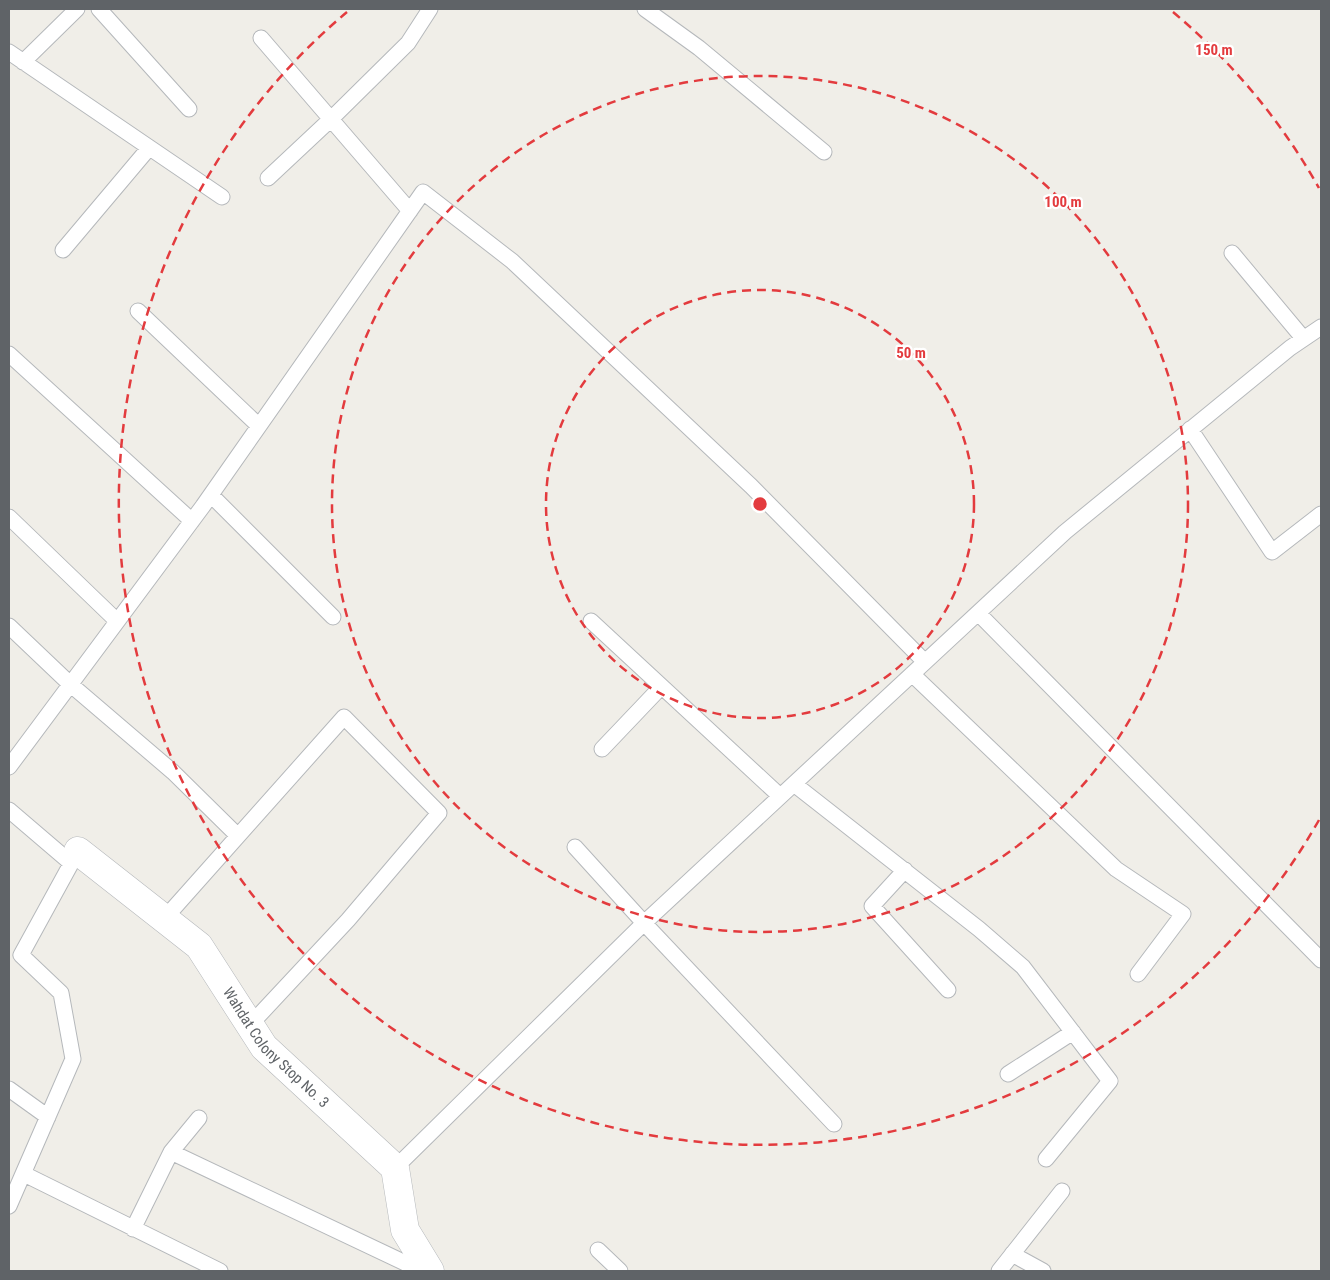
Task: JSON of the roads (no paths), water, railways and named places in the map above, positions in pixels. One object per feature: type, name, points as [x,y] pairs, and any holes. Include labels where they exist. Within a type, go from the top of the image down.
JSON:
[{"type":"street","name":"Wahdat Colony Stop No. 3","points":[[75,857],[165,918],[200,946],[264,1047],[395,1168]]},
{"type":"street","points":[[395,1168],[405,1230],[430,1271]]},
{"type":"lane","points":[[23,62],[77,9]]},
{"type":"lane","points":[[99,9],[189,109]]},
{"type":"lane","points":[[268,178],[408,43],[430,9]]},
{"type":"lane","points":[[645,9],[699,48],[824,152]]},
{"type":"lane","points":[[261,38],[410,211]]},
{"type":"lane","points":[[9,52],[222,198]]},
{"type":"lane","points":[[63,250],[149,148]]},
{"type":"lane","points":[[9,767],[192,522],[423,192],[512,261],[751,486],[925,662]]},
{"type":"lane","points":[[1232,253],[1303,338]]},
{"type":"lane","points":[[138,311],[259,426]]},
{"type":"lane","points":[[395,1168],[644,923],[1065,532],[1290,348],[1321,327]]},
{"type":"lane","points":[[9,354],[192,522]]},
{"type":"lane","points":[[1190,429],[1272,552],[1321,514]]},
{"type":"lane","points":[[211,495],[333,617]]},
{"type":"lane","points":[[9,517],[117,621]]},
{"type":"lane","points":[[978,613],[1321,960]]},
{"type":"lane","points":[[591,621],[780,796]]},
{"type":"lane","points":[[9,626],[70,684],[173,772],[237,835]]},
{"type":"lane","points":[[912,674],[1116,869],[1183,914],[1138,974]]},
{"type":"lane","points":[[602,749],[661,687]]},
{"type":"lane","points":[[165,918],[344,717],[439,813],[348,920],[250,1025]]},
{"type":"lane","points":[[794,784],[979,929],[1023,967],[1110,1081],[1046,1159]]},
{"type":"lane","points":[[9,810],[75,857],[21,956],[61,994],[73,1059],[9,1206]]},
{"type":"lane","points":[[575,846],[644,923],[834,1124]]},
{"type":"lane","points":[[905,870],[872,906],[948,990]]},
{"type":"lane","points":[[1008,1074],[1073,1032]]},
{"type":"lane","points":[[9,1089],[48,1117]]},
{"type":"lane","points":[[133,1228],[171,1152],[199,1118]]},
{"type":"lane","points":[[171,1152],[422,1271]]},
{"type":"lane","points":[[24,1174],[220,1271]]},
{"type":"lane","points":[[999,1271],[1062,1191]]},
{"type":"lane","points":[[598,1250],[620,1271]]},
{"type":"lane","points":[[1012,1254],[1043,1271]]}]
